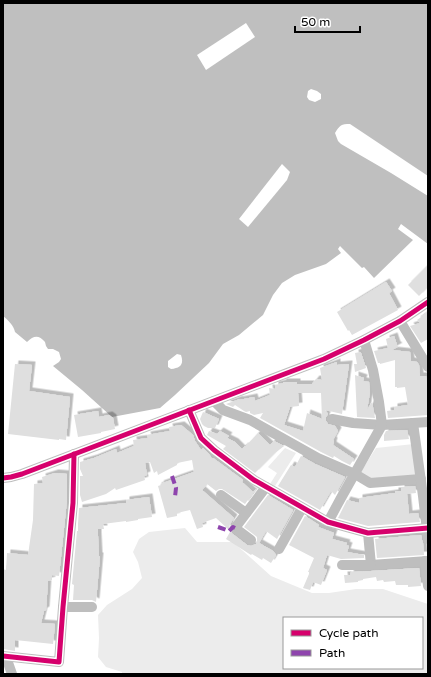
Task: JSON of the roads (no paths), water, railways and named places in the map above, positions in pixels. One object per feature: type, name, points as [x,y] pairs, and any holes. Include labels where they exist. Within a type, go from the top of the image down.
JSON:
[{"type":"street","points":[[3,478],[22,474],[324,359],[400,321],[428,302]]},
{"type":"street","points":[[400,321],[428,367]]},
{"type":"street","points":[[328,522],[382,425],[373,370],[364,340]]},
{"type":"street","points":[[214,401],[223,410],[250,420],[318,458],[355,474],[370,483],[421,479]]},
{"type":"street","points":[[189,410],[201,438],[214,450],[254,480],[328,522],[368,533],[427,528]]},
{"type":"street","points":[[332,419],[353,423],[382,425],[428,422]]},
{"type":"street","points":[[413,423],[421,479],[426,496],[428,539]]},
{"type":"street","points":[[4,656],[59,662],[73,503],[74,454]]},
{"type":"street","points":[[252,540],[235,528],[266,487]]},
{"type":"street","points":[[221,495],[246,513]]},
{"type":"street","points":[[279,549],[302,508]]},
{"type":"street","points":[[368,533],[371,565]]},
{"type":"street","points":[[342,565],[371,565],[427,561],[428,586]]},
{"type":"street","points":[[63,607],[92,607]]},
{"type":"street","points":[[4,656],[12,674]]}]
